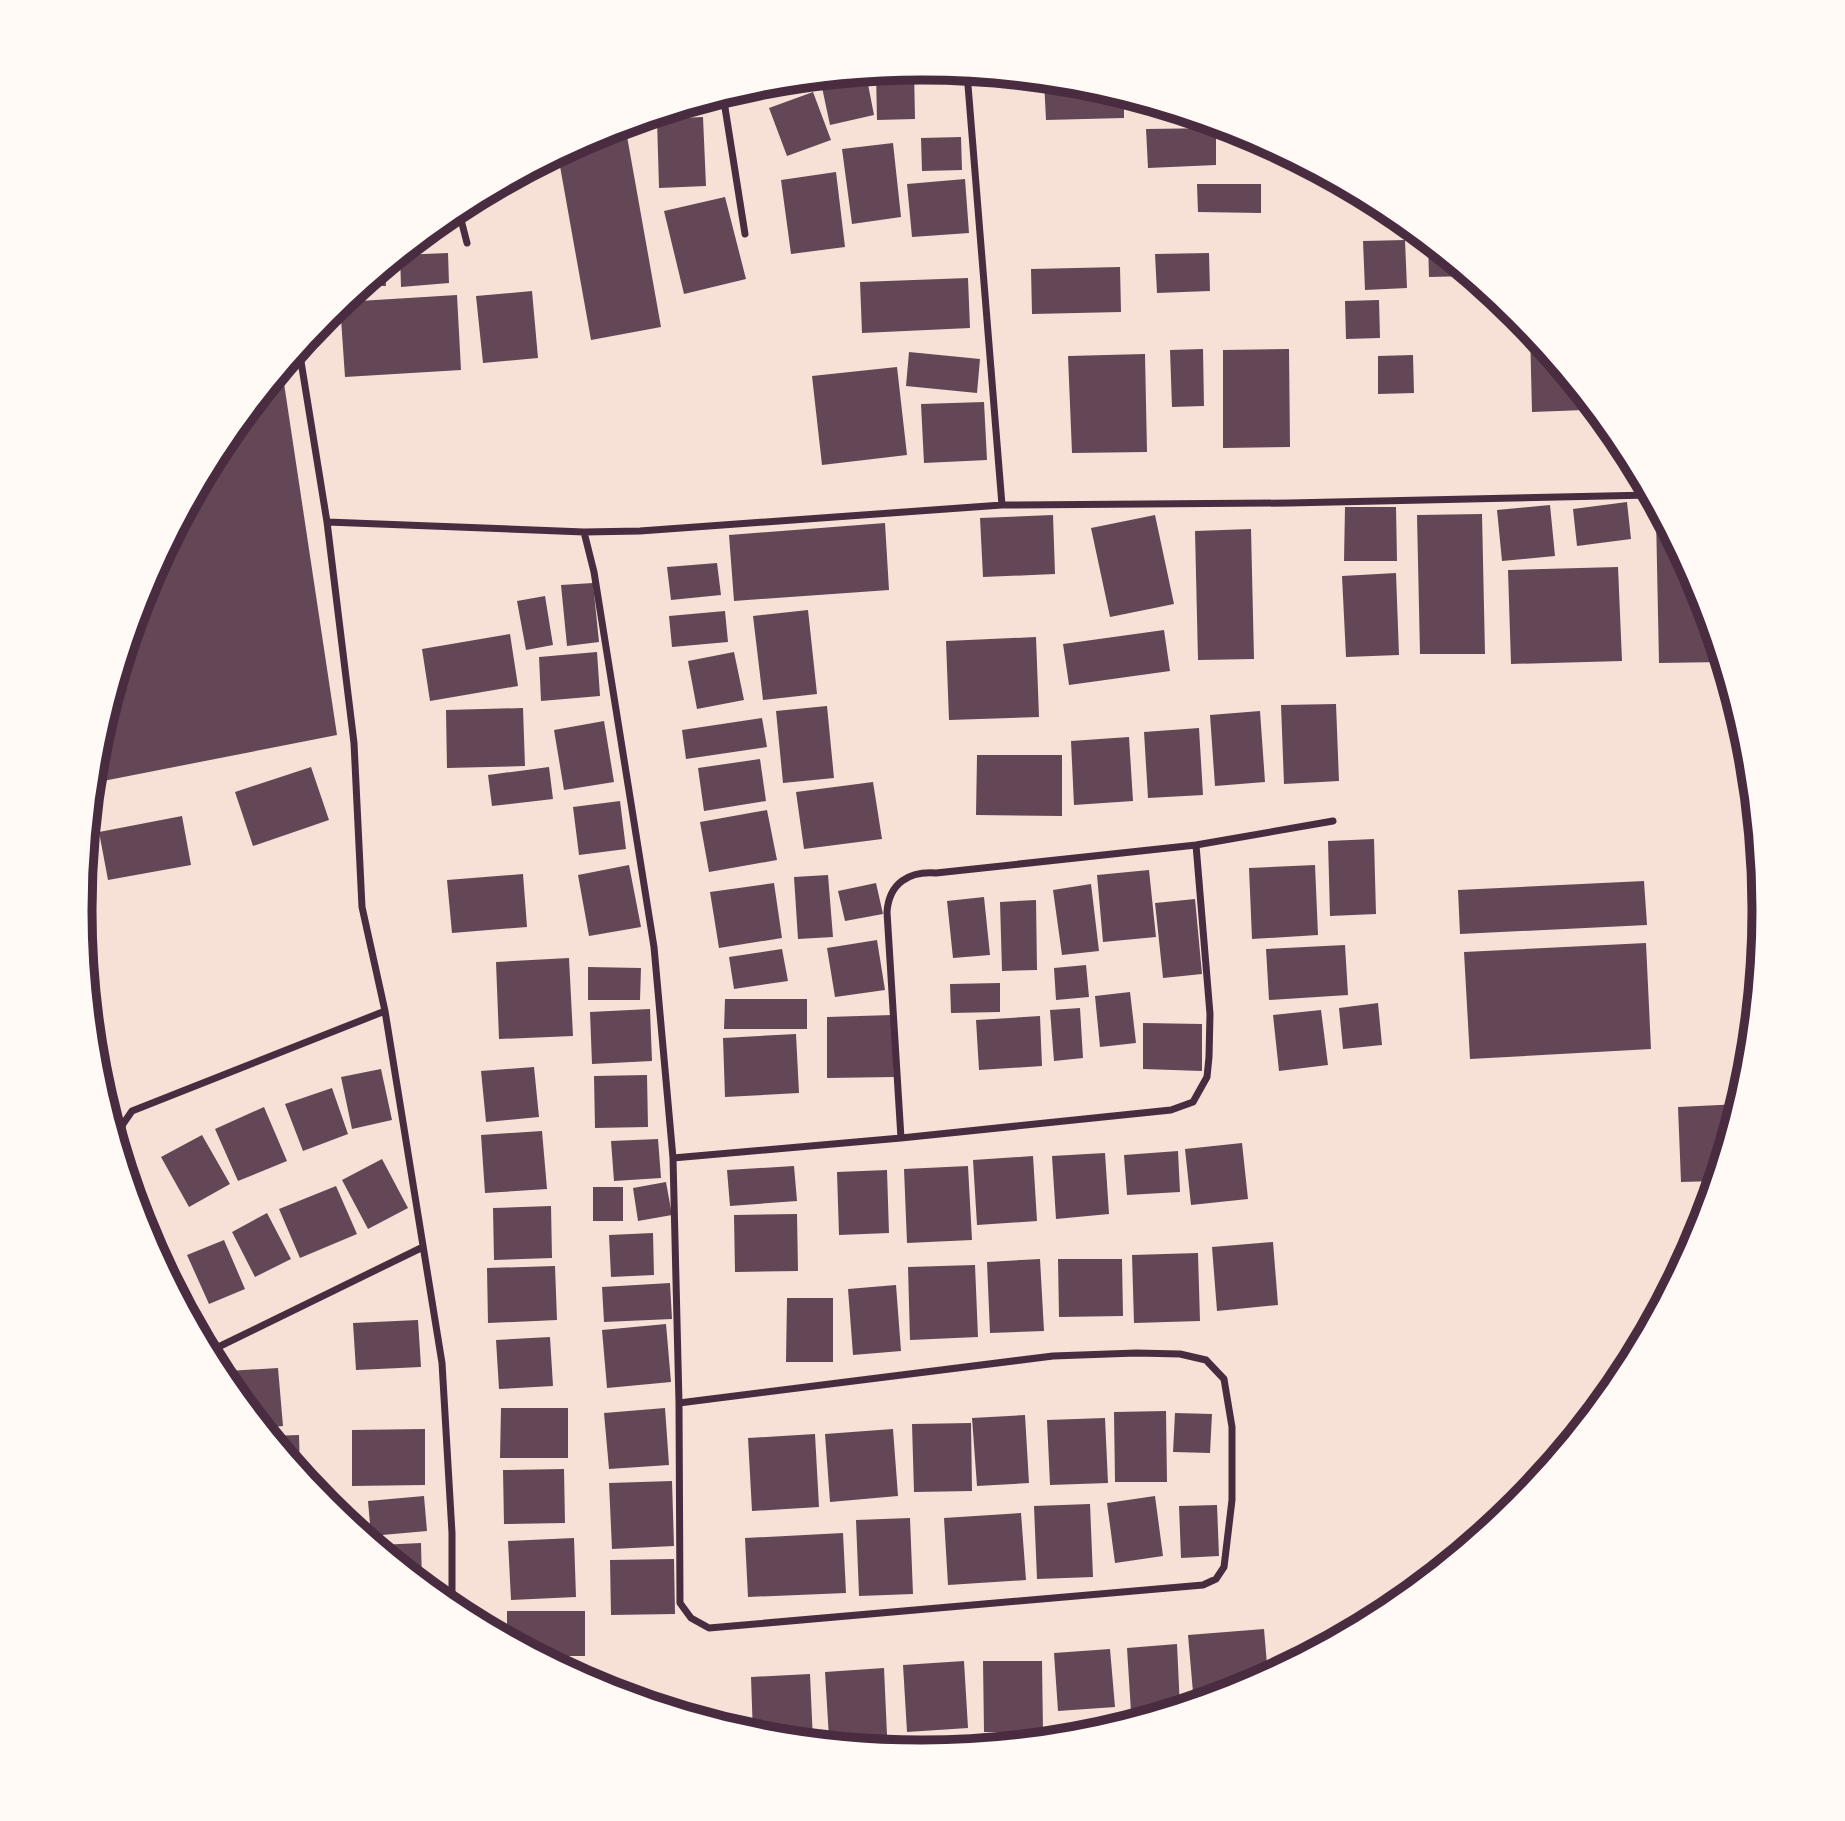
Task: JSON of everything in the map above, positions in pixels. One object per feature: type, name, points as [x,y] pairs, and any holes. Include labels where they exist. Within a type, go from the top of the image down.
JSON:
[{"type":"street","points":[[968,82],[1002,505]]},
{"type":"street","points":[[725,105],[745,234]]},
{"type":"street","points":[[461,220],[467,243]]},
{"type":"street","points":[[301,360],[327,522],[354,743],[362,907],[385,1011],[442,1363],[452,1533],[452,1594]]},
{"type":"street","points":[[327,522],[584,532],[640,531],[1002,505],[1289,503],[1641,495]]},
{"type":"street","points":[[584,532],[594,572],[654,947],[673,1158],[679,1403],[680,1603],[691,1618],[709,1628],[1203,1584],[1216,1579],[1224,1567],[1232,1500],[1232,1427],[1224,1379],[1206,1360],[1180,1354],[1053,1356],[679,1403]]},
{"type":"street","points":[[901,1138],[887,912],[888,898],[900,882],[923,872],[936,873],[1196,845],[1333,821]]},
{"type":"street","points":[[673,1158],[1171,1110],[1193,1102],[1207,1077],[1210,1014],[1196,845]]},
{"type":"street","points":[[122,1128],[132,1111],[385,1011]]},
{"type":"street","points":[[217,1347],[423,1247]]},
{"type":"building","points":[[914,80],[915,119],[877,120],[876,82]]},
{"type":"building","points":[[868,82],[874,115],[830,125],[822,87]]},
{"type":"building","points":[[1045,90],[1124,106],[1124,118],[1046,120]]},
{"type":"building","points":[[813,92],[831,140],[787,156],[769,108]]},
{"type":"building","points":[[703,117],[706,186],[659,188],[657,125],[679,118]]},
{"type":"building","points":[[1198,128],[1216,135],[1216,165],[1148,168],[1146,129]]},
{"type":"building","points":[[627,136],[661,327],[591,340],[560,164]]},
{"type":"building","points":[[961,137],[962,170],[922,171],[921,138]]},
{"type":"building","points":[[893,143],[901,217],[852,224],[842,149]]},
{"type":"building","points":[[836,172],[845,247],[791,254],[781,180]]},
{"type":"building","points":[[965,179],[969,233],[912,237],[907,184]]},
{"type":"building","points":[[1197,184],[1261,184],[1261,213],[1198,212]]},
{"type":"building","points":[[725,197],[746,279],[684,294],[664,211]]},
{"type":"building","points":[[1405,240],[1407,288],[1365,290],[1363,241]]},
{"type":"building","points":[[1428,252],[1458,276],[1429,277]]},
{"type":"building","points":[[448,253],[449,283],[401,287],[400,265],[414,254]]},
{"type":"building","points":[[1209,253],[1210,291],[1157,293],[1155,254]]},
{"type":"building","points":[[1120,267],[1121,312],[1032,314],[1031,269]]},
{"type":"building","points":[[386,277],[386,286],[375,286]]},
{"type":"building","points":[[968,278],[970,328],[862,333],[860,282]]},
{"type":"building","points":[[532,291],[538,358],[483,363],[476,296]]},
{"type":"building","points":[[457,295],[461,370],[345,377],[341,319],[360,301]]},
{"type":"building","points":[[1379,300],[1380,338],[1346,339],[1345,301]]},
{"type":"building","points":[[1530,346],[1584,409],[1532,412]]},
{"type":"building","points":[[1203,349],[1204,406],[1172,407],[1170,350]]},
{"type":"building","points":[[1289,349],[1290,447],[1223,448],[1223,350]]},
{"type":"building","points":[[909,352],[980,359],[977,393],[906,386]]},
{"type":"building","points":[[1145,354],[1147,452],[1072,453],[1068,356]]},
{"type":"building","points":[[1413,355],[1414,393],[1378,394],[1378,356]]},
{"type":"building","points":[[897,367],[907,455],[822,465],[812,376]]},
{"type":"building","points":[[284,381],[337,735],[103,781],[121,696],[137,644],[178,543],[232,449]]},
{"type":"building","points":[[984,402],[987,460],[924,463],[921,404]]},
{"type":"building","points":[[1627,502],[1631,539],[1577,546],[1573,509]]},
{"type":"building","points":[[1550,505],[1555,556],[1502,561],[1497,510]]},
{"type":"building","points":[[1345,507],[1396,507],[1397,561],[1344,561]]},
{"type":"building","points":[[1482,514],[1485,654],[1420,654],[1417,515]]},
{"type":"building","points":[[1053,515],[1055,574],[983,577],[980,518]]},
{"type":"building","points":[[1155,515],[1174,604],[1110,617],[1091,528]]},
{"type":"building","points":[[885,523],[889,590],[734,601],[729,535]]},
{"type":"building","points":[[1656,523],[1689,593],[1714,662],[1659,663]]},
{"type":"building","points":[[1251,529],[1254,659],[1198,660],[1195,531]]},
{"type":"building","points":[[717,563],[721,595],[671,600],[667,567]]},
{"type":"building","points":[[1618,567],[1622,661],[1511,664],[1508,570]]},
{"type":"building","points":[[1396,573],[1399,655],[1346,657],[1342,576]]},
{"type":"building","points":[[593,583],[599,642],[567,646],[561,585]]},
{"type":"building","points":[[545,596],[553,645],[526,650],[517,601]]},
{"type":"building","points":[[808,610],[817,694],[763,700],[753,616]]},
{"type":"building","points":[[725,611],[728,642],[672,647],[669,616]]},
{"type":"building","points":[[1164,630],[1170,671],[1069,685],[1063,644]]},
{"type":"building","points":[[510,634],[518,686],[430,701],[422,649]]},
{"type":"building","points":[[1036,637],[1039,717],[949,720],[946,641]]},
{"type":"building","points":[[597,652],[600,696],[541,701],[539,657]]},
{"type":"building","points":[[734,652],[744,700],[697,709],[688,661]]},
{"type":"building","points":[[1336,704],[1339,781],[1284,784],[1281,705]]},
{"type":"building","points":[[827,706],[834,778],[783,783],[776,711]]},
{"type":"building","points":[[523,708],[525,766],[447,768],[446,710]]},
{"type":"building","points":[[1260,711],[1265,782],[1215,786],[1210,715]]},
{"type":"building","points":[[762,718],[767,747],[686,759],[682,730]]},
{"type":"building","points":[[604,721],[614,782],[564,790],[554,730]]},
{"type":"building","points":[[1199,728],[1203,795],[1148,798],[1144,732]]},
{"type":"building","points":[[1129,737],[1133,801],[1074,805],[1071,741]]},
{"type":"building","points":[[977,755],[1062,755],[1062,816],[976,815]]},
{"type":"building","points":[[760,759],[766,801],[704,811],[698,768]]},
{"type":"building","points":[[311,767],[329,820],[253,846],[235,792]]},
{"type":"building","points":[[549,767],[553,799],[492,806],[488,775]]},
{"type":"building","points":[[873,782],[882,839],[804,849],[796,792]]},
{"type":"building","points":[[620,801],[626,849],[579,855],[573,807]]},
{"type":"building","points":[[767,810],[777,860],[709,872],[700,822]]},
{"type":"building","points":[[182,816],[191,865],[108,880],[99,832]]},
{"type":"building","points":[[1374,839],[1376,914],[1330,916],[1328,841]]},
{"type":"building","points":[[629,865],[641,927],[589,936],[578,875]]},
{"type":"building","points":[[1315,865],[1318,935],[1252,939],[1249,868]]},
{"type":"building","points":[[1149,870],[1156,937],[1103,942],[1097,875]]},
{"type":"building","points":[[523,874],[527,927],[452,933],[447,880]]},
{"type":"building","points":[[828,875],[833,937],[798,939],[794,877]]},
{"type":"building","points":[[1644,881],[1647,925],[1460,934],[1458,890]]},
{"type":"building","points":[[774,883],[782,938],[719,948],[710,892]]},
{"type":"building","points":[[876,883],[883,914],[845,921],[838,891]]},
{"type":"building","points":[[1091,884],[1099,951],[1062,955],[1053,890]]},
{"type":"building","points":[[984,897],[990,955],[953,958],[947,901]]},
{"type":"building","points":[[1195,899],[1202,974],[1163,978],[1155,903]]},
{"type":"building","points":[[1036,900],[1037,970],[1002,971],[1000,902]]},
{"type":"building","points":[[877,940],[885,990],[835,997],[827,948]]},
{"type":"building","points":[[1646,943],[1651,1049],[1470,1059],[1464,952]]},
{"type":"building","points":[[1345,945],[1348,995],[1269,1000],[1266,949]]},
{"type":"building","points":[[782,949],[788,981],[734,989],[729,957]]},
{"type":"building","points":[[569,958],[573,1036],[499,1039],[496,962]]},
{"type":"building","points":[[1086,965],[1089,997],[1056,1000],[1054,968]]},
{"type":"building","points":[[588,967],[641,968],[640,1000],[588,1000]]},
{"type":"building","points":[[1000,983],[1000,1012],[951,1013],[950,984]]},
{"type":"building","points":[[1130,992],[1136,1043],[1100,1047],[1095,996]]},
{"type":"building","points":[[725,999],[807,999],[807,1029],[724,1029]]},
{"type":"building","points":[[1378,1003],[1382,1045],[1343,1049],[1339,1008]]},
{"type":"building","points":[[1080,1008],[1083,1058],[1054,1061],[1050,1010]]},
{"type":"building","points":[[650,1009],[652,1061],[592,1064],[590,1012]]},
{"type":"building","points":[[1321,1010],[1328,1065],[1279,1071],[1273,1015]]},
{"type":"building","points":[[892,1015],[894,1077],[827,1078],[827,1017]]},
{"type":"building","points":[[1040,1016],[1042,1066],[979,1070],[976,1020]]},
{"type":"building","points":[[1143,1023],[1202,1024],[1202,1071],[1143,1069]]},
{"type":"building","points":[[796,1034],[799,1093],[725,1097],[723,1038]]},
{"type":"building","points":[[534,1067],[539,1117],[486,1122],[481,1071]]},
{"type":"building","points":[[381,1069],[392,1120],[352,1129],[341,1077]]},
{"type":"building","points":[[647,1075],[648,1127],[595,1128],[594,1076]]},
{"type":"building","points":[[332,1088],[348,1134],[303,1151],[285,1104]]},
{"type":"building","points":[[1729,1105],[1706,1181],[1681,1182],[1678,1107]]},
{"type":"building","points":[[264,1107],[287,1161],[238,1181],[215,1129]]},
{"type":"building","points":[[542,1131],[547,1189],[485,1193],[481,1135]]},
{"type":"building","points":[[202,1135],[230,1184],[189,1207],[161,1157]]},
{"type":"building","points":[[658,1139],[661,1178],[614,1181],[611,1141]]},
{"type":"building","points":[[1242,1143],[1248,1199],[1191,1205],[1185,1149]]},
{"type":"building","points":[[1178,1151],[1180,1192],[1127,1195],[1124,1155]]},
{"type":"building","points":[[1105,1153],[1109,1214],[1056,1219],[1052,1156]]},
{"type":"building","points":[[1033,1156],[1037,1221],[977,1225],[973,1160]]},
{"type":"building","points":[[382,1159],[408,1208],[368,1229],[342,1180]]},
{"type":"building","points":[[794,1166],[797,1201],[730,1206],[727,1170]]},
{"type":"building","points":[[968,1166],[972,1240],[907,1243],[904,1169]]},
{"type":"building","points":[[887,1170],[889,1233],[839,1235],[837,1172]]},
{"type":"building","points":[[666,1182],[672,1215],[638,1221],[633,1188]]},
{"type":"building","points":[[336,1186],[357,1234],[300,1258],[279,1209]]},
{"type":"building","points":[[593,1187],[623,1187],[623,1221],[593,1221]]},
{"type":"building","points":[[551,1206],[552,1258],[494,1260],[493,1208]]},
{"type":"building","points":[[267,1213],[291,1259],[255,1277],[232,1232]]},
{"type":"building","points":[[797,1214],[798,1271],[735,1272],[734,1215]]},
{"type":"building","points":[[653,1233],[654,1275],[611,1277],[609,1235]]},
{"type":"building","points":[[224,1240],[245,1289],[209,1304],[187,1255]]},
{"type":"building","points":[[1273,1242],[1278,1305],[1217,1311],[1212,1247]]},
{"type":"building","points":[[1198,1253],[1200,1321],[1134,1323],[1132,1255]]},
{"type":"building","points":[[1040,1259],[1044,1331],[990,1333],[987,1262]]},
{"type":"building","points":[[1058,1259],[1122,1259],[1123,1316],[1059,1317]]},
{"type":"building","points":[[975,1265],[978,1337],[910,1340],[908,1267]]},
{"type":"building","points":[[555,1266],[557,1320],[488,1323],[487,1268]]},
{"type":"building","points":[[670,1283],[672,1319],[604,1322],[602,1287]]},
{"type":"building","points":[[896,1285],[901,1351],[853,1355],[848,1289]]},
{"type":"building","points":[[787,1298],[833,1298],[833,1362],[786,1362]]},
{"type":"building","points":[[418,1320],[421,1367],[356,1370],[353,1323]]},
{"type":"building","points":[[666,1324],[671,1382],[607,1388],[602,1330]]},
{"type":"building","points":[[550,1337],[553,1386],[499,1389],[496,1340]]},
{"type":"building","points":[[278,1368],[283,1426],[273,1427],[231,1371]]},
{"type":"building","points":[[501,1408],[568,1408],[568,1458],[500,1458]]},
{"type":"building","points":[[665,1408],[669,1465],[609,1469],[604,1413]]},
{"type":"building","points":[[1166,1411],[1167,1482],[1115,1482],[1114,1412]]},
{"type":"building","points":[[1175,1413],[1212,1414],[1210,1453],[1173,1452]]},
{"type":"building","points":[[1025,1415],[1029,1483],[977,1486],[972,1418]]},
{"type":"building","points":[[1105,1418],[1108,1483],[1050,1485],[1047,1420]]},
{"type":"building","points":[[971,1423],[972,1491],[914,1492],[912,1424]]},
{"type":"building","points":[[425,1429],[425,1485],[352,1486],[352,1430]]},
{"type":"building","points":[[893,1429],[898,1496],[830,1502],[825,1434]]},
{"type":"building","points":[[815,1434],[819,1507],[752,1511],[748,1438]]},
{"type":"building","points":[[299,1435],[300,1460],[298,1458],[280,1436]]},
{"type":"building","points":[[564,1469],[565,1523],[504,1524],[503,1470]]},
{"type":"building","points":[[672,1481],[674,1546],[612,1549],[609,1483]]},
{"type":"building","points":[[424,1496],[427,1531],[376,1536],[371,1531],[368,1501]]},
{"type":"building","points":[[1155,1496],[1163,1556],[1115,1563],[1107,1503]]},
{"type":"building","points":[[1090,1504],[1093,1577],[1037,1579],[1034,1506]]},
{"type":"building","points":[[1217,1505],[1219,1556],[1181,1558],[1179,1506]]},
{"type":"building","points":[[1021,1513],[1026,1580],[948,1585],[944,1518]]},
{"type":"building","points":[[910,1518],[913,1594],[859,1596],[856,1520]]},
{"type":"building","points":[[843,1533],[846,1593],[748,1597],[745,1538]]},
{"type":"building","points":[[574,1538],[576,1597],[511,1600],[508,1541]]},
{"type":"building","points":[[421,1543],[422,1572],[417,1569],[387,1545]]},
{"type":"building","points":[[674,1559],[675,1614],[611,1615],[610,1560]]},
{"type":"building","points":[[507,1611],[585,1611],[585,1656],[557,1656],[507,1629]]},
{"type":"building","points":[[1264,1629],[1267,1665],[1193,1694],[1188,1635]]},
{"type":"building","points":[[1177,1644],[1180,1699],[1131,1712],[1127,1648]]},
{"type":"building","points":[[1110,1649],[1115,1707],[1058,1711],[1054,1653]]},
{"type":"building","points":[[964,1661],[968,1728],[907,1732],[903,1665]]},
{"type":"building","points":[[983,1661],[1042,1661],[1043,1731],[984,1732]]},
{"type":"building","points":[[884,1668],[887,1735],[849,1737],[829,1735],[825,1672]]},
{"type":"building","points":[[810,1674],[813,1733],[753,1723],[751,1677]]}]
